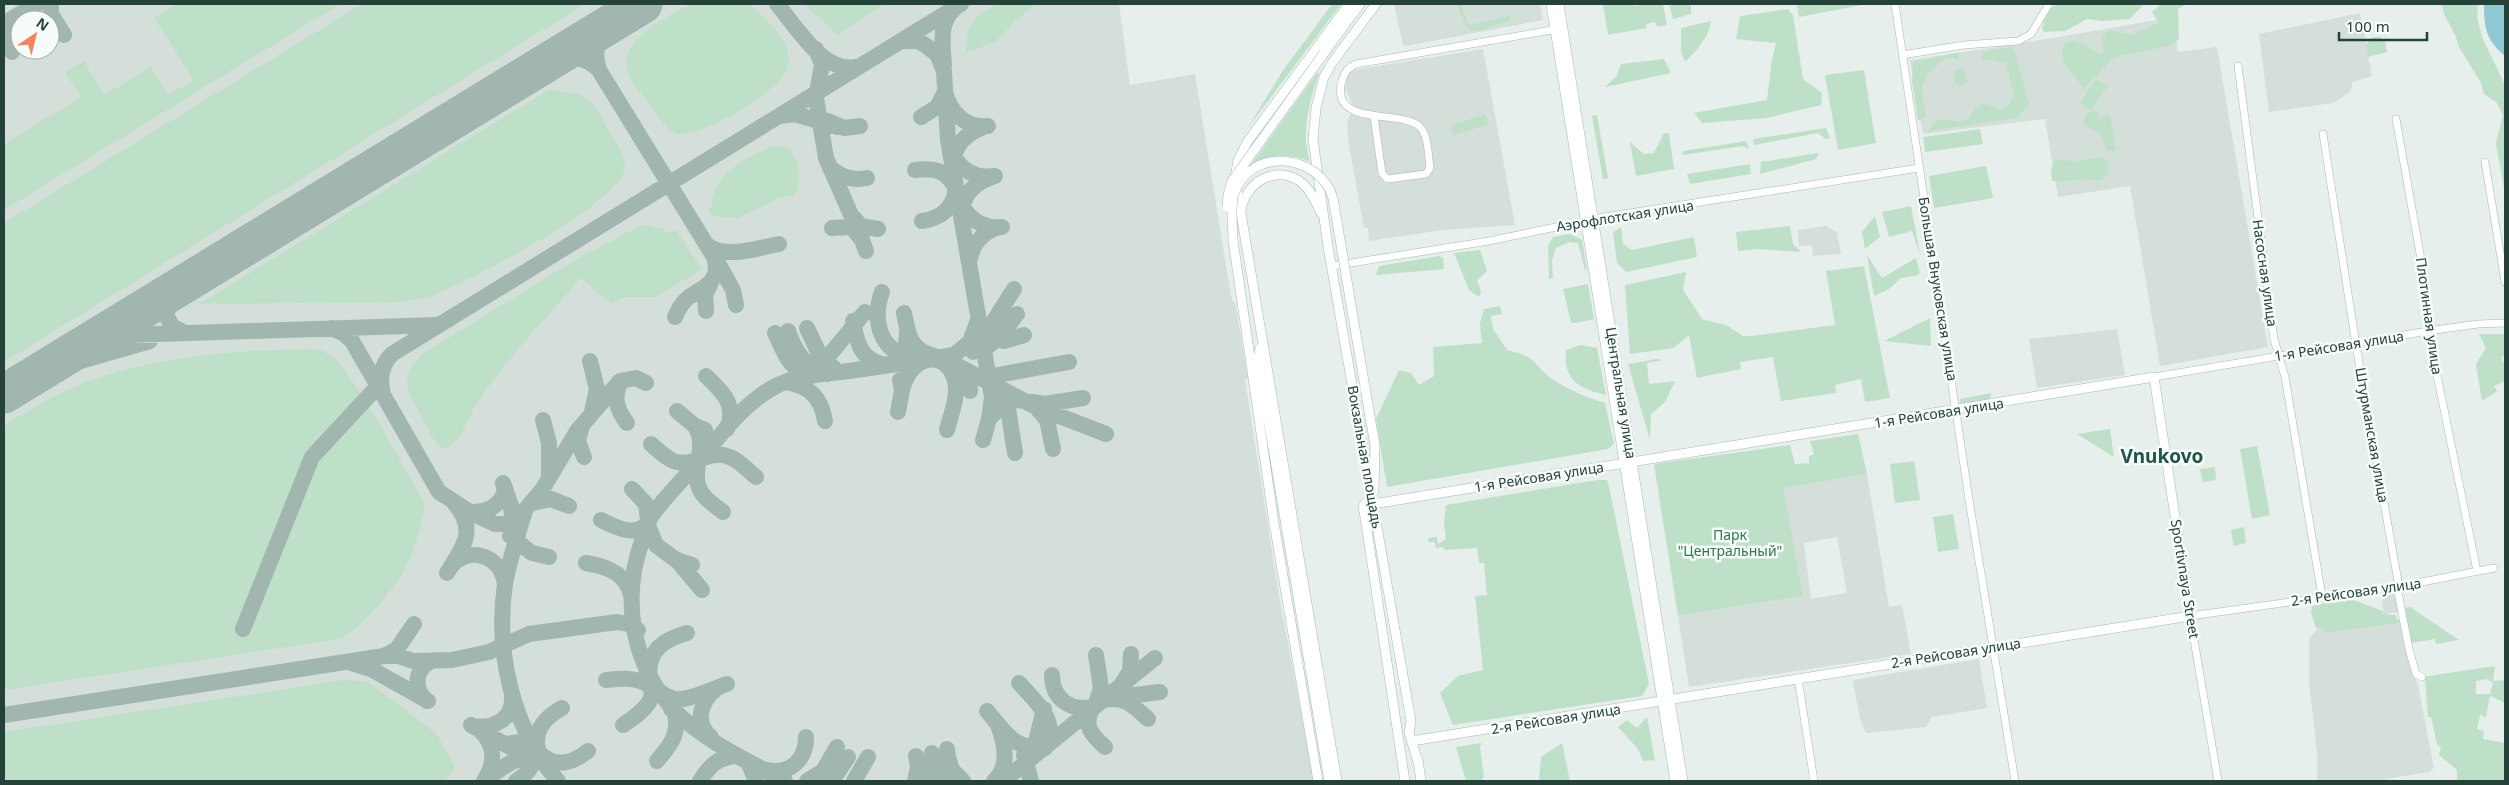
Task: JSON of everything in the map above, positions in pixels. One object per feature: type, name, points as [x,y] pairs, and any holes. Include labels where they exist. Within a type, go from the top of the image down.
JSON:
[{"type":"main road","points":[[1337,781],[1242,229],[1235,178],[1242,151],[1349,4]]},
{"type":"main road","points":[[1318,781],[1274,523],[1227,209],[1230,185],[1360,4]]},
{"type":"main road","name":"Вокзальная площадь","points":[[1376,4],[1332,63],[1324,77],[1316,108],[1313,134],[1324,219],[1411,721],[1409,733],[1419,765]]},
{"type":"main road","name":"Центральная улица","points":[[1551,4],[1559,29],[1666,700],[1683,781]]},
{"type":"main road","name":"Центральная улица","points":[[1559,29],[1560,4]]},
{"type":"main road","points":[[1233,240],[1234,195],[1244,177],[1254,169],[1272,161],[1294,161],[1316,172],[1325,182],[1333,198],[1375,445],[1372,500],[1363,506],[1377,609],[1405,781]]},
{"type":"main road","points":[[1242,229],[1241,208],[1248,191],[1257,181],[1277,174],[1291,176],[1304,185],[1324,219]]},
{"type":"main road","points":[[1261,338],[1258,359],[1329,781]]},
{"type":"main road","name":"1-я Рейсовая улица","points":[[1372,500],[1628,462],[2154,377]]},
{"type":"main road","name":"Sportivnaya Street","points":[[2154,377],[2190,616]]},
{"type":"main road","points":[[1285,523],[1294,532]]},
{"type":"main road","name":"2-я Рейсовая улица","points":[[1418,740],[2190,616]]},
{"type":"main road","points":[[1308,662],[1318,670]]},
{"type":"main road","name":"Центральная улица","points":[[1666,700],[1674,781]]},
{"type":"main road","name":"Вокзальная площадь","points":[[1411,721],[1416,729],[1418,740],[1421,781]]},
{"type":"street","name":"Большая Внуковская улица","points":[[1895,4],[1956,410],[2015,781]]},
{"type":"street","points":[[1902,55],[1964,45],[2018,41],[2031,34],[2049,4]]},
{"type":"street","points":[[1374,116],[1384,177],[1387,179],[1426,174],[1429,171],[1425,136],[1421,128],[1408,120],[1374,116],[1352,109],[1343,99],[1342,81],[1351,66],[1559,29]]},
{"type":"street","name":"Насосная улица","points":[[2238,66],[2278,356],[2285,377],[2322,596]]},
{"type":"street","name":"Плотинная улица","points":[[2396,119],[2424,276],[2428,331],[2477,571]]},
{"type":"street","name":"Штурманская улица","points":[[2324,134],[2356,344],[2409,649],[2416,674],[2422,677]]},
{"type":"street","points":[[2485,162],[2505,282]]},
{"type":"street","name":"Аэрофлотская улица","points":[[1332,266],[1489,241],[1590,220],[1919,168]]},
{"type":"street","name":"1-я Рейсовая улица","points":[[2154,377],[2428,331],[2478,324],[2505,323]]},
{"type":"street","name":"2-я Рейсовая улица","points":[[2190,616],[2322,596],[2399,587],[2494,568]]},
{"type":"street","name":"Sportivnaya Street","points":[[2190,616],[2218,781]]},
{"type":"street","points":[[1798,678],[1814,781]]},
{"type":"shaded area","points":[[4,4],[1119,4],[1130,85],[1195,74],[1231,296],[1233,302],[1235,302],[1248,379],[1245,380],[1279,596],[1314,781],[4,781]]},
{"type":"shaded area","points":[[1394,4],[1540,4],[1543,20],[1406,46],[1403,45]]},
{"type":"shaded area","points":[[2360,13],[2372,76],[2353,82],[2350,92],[2333,103],[2269,112],[2259,34]]},
{"type":"shaded area","points":[[2174,17],[2178,52],[2217,47],[2268,347],[2160,366],[2130,186],[2058,197],[2045,119],[1923,134],[1910,60]]},
{"type":"shaded area","points":[[1483,49],[1515,225],[1443,230],[1369,241],[1368,228],[1364,228],[1349,145],[1347,124],[1353,105],[1345,89],[1348,75],[1353,70]]},
{"type":"shaded area","points":[[1826,226],[1837,232],[1841,254],[1813,256],[1812,245],[1799,246],[1798,230]]},
{"type":"shaded area","points":[[2117,329],[2125,375],[2037,388],[2029,339]]},
{"type":"shaded area","points":[[1867,474],[1889,607],[1902,605],[1911,654],[1689,687],[1678,616],[1803,596],[1784,487]],"holes":[[[1837,537],[1847,593],[1811,599],[1804,543]]]},
{"type":"shaded area","points":[[2398,592],[2401,612],[2384,614],[2381,594]]},
{"type":"shaded area","points":[[2403,623],[2410,665],[2418,685],[2434,768],[2429,772],[2386,779],[2386,781],[2317,781],[2317,752],[2309,682],[2309,639],[2317,629],[2323,628],[2324,633]]},
{"type":"shaded area","points":[[1979,659],[1987,708],[1932,717],[1926,727],[1866,733],[1860,720],[1853,680]]},
{"type":"green space","points":[[177,4],[340,4],[4,210],[4,144],[81,97],[65,73],[84,61],[104,95],[151,67],[168,95],[194,80],[154,18]]},
{"type":"green space","points":[[362,4],[585,4],[4,362],[4,223]]},
{"type":"green space","points":[[691,4],[750,4],[777,31],[782,39],[788,57],[788,66],[783,76],[773,87],[743,109],[709,127],[683,134],[673,132],[665,125],[637,89],[628,73],[627,67],[628,55],[632,45],[640,36],[660,21]]},
{"type":"green space","points":[[804,4],[897,4],[882,6],[838,35]]},
{"type":"green space","points":[[996,4],[1037,4],[1018,18],[995,42],[966,53],[969,28],[972,23]]},
{"type":"green space","points":[[1332,4],[1341,4],[1247,129],[1282,72]]},
{"type":"green space","points":[[1457,4],[1467,4],[1463,5],[1463,13],[1469,25],[1511,15],[1509,21],[1474,32],[1466,26]]},
{"type":"green space","points":[[1603,4],[1632,4],[1636,6],[1642,4],[1663,4],[1667,25],[1657,27],[1655,22],[1646,24],[1647,28],[1608,35]]},
{"type":"green space","points":[[1669,4],[1691,4],[1691,14],[1673,19]]},
{"type":"green space","points":[[1797,4],[1862,4],[1862,5],[1799,17]]},
{"type":"green space","points":[[2057,4],[2144,4],[2130,19],[2102,21],[2087,19],[2065,31],[2044,32],[2042,29],[2046,12]]},
{"type":"green space","points":[[2161,4],[2187,4],[2178,9],[2179,39],[2168,46],[2114,57],[2084,89],[2065,63],[2062,51],[2064,44],[2075,40],[2101,54],[2104,51],[2101,40],[2108,30],[2132,35],[2159,23],[2152,12]]},
{"type":"green space","points":[[2441,4],[2478,4],[2477,17],[2482,37],[2505,85],[2505,194],[2496,143],[2503,115],[2497,103],[2484,94],[2481,83],[2459,47]]},
{"type":"green space","points":[[1788,9],[1793,15],[1803,79],[1822,93],[1821,105],[1767,118],[1702,123],[1694,113],[1767,100],[1776,43],[1736,39],[1740,16]]},
{"type":"green space","points":[[1711,21],[1705,39],[1685,62],[1681,51],[1681,28]]},
{"type":"green space","points":[[2373,37],[2380,37],[2385,41],[2387,52],[2368,57],[2366,44]]},
{"type":"green space","points":[[2011,47],[2015,51],[2029,104],[2017,118],[1928,131],[1938,119],[1959,122],[1969,119],[1976,107],[1982,103],[2000,109],[2009,105],[2014,94],[2006,64],[1994,60],[1981,60],[1982,52]]},
{"type":"green space","points":[[1960,52],[1958,61],[1954,58],[1944,59],[1929,73],[1921,88],[1926,116],[1918,121],[1912,81],[1913,62]]},
{"type":"green space","points":[[1664,59],[1671,73],[1605,87],[1616,77],[1621,64]]},
{"type":"green space","points":[[1963,68],[1968,82],[1960,86],[1954,82],[1956,71]]},
{"type":"green space","points":[[1864,70],[1876,143],[1838,150],[1825,75]]},
{"type":"green space","points":[[1317,73],[1319,73],[1307,117],[1306,128],[1307,150],[1310,161],[1279,156],[1264,159],[1250,166]]},
{"type":"green space","points":[[2096,79],[2108,86],[2091,110],[2080,103]]},
{"type":"green space","points":[[548,90],[580,95],[592,103],[621,151],[625,167],[624,172],[614,187],[594,204],[538,241],[452,287],[422,298],[400,302],[199,304]]},
{"type":"green space","points":[[2097,110],[2100,118],[2110,114],[2116,151],[2107,150],[2100,132],[2089,128],[2083,122],[2086,115]]},
{"type":"green space","points":[[1485,114],[1489,122],[1485,126],[1453,135],[1451,125]]},
{"type":"green space","points":[[1597,115],[1608,178],[1603,179],[1592,116]]},
{"type":"green space","points":[[1826,128],[1830,138],[1826,139],[1818,133],[1754,145],[1753,139]]},
{"type":"green space","points":[[1980,129],[1983,144],[1925,152],[1923,137]]},
{"type":"green space","points":[[1664,133],[1669,134],[1674,169],[1636,176],[1630,142],[1644,154],[1654,153]]},
{"type":"green space","points":[[1746,141],[1749,149],[1743,146],[1683,155],[1683,151]]},
{"type":"green space","points":[[776,145],[790,149],[798,166],[800,177],[794,195],[779,198],[738,218],[713,216],[707,210],[712,206],[714,194],[726,174],[744,160]]},
{"type":"green space","points":[[1819,153],[1816,159],[1760,174],[1761,162]]},
{"type":"green space","points":[[2100,157],[2108,162],[2108,173],[2101,180],[2052,181],[2051,171],[2054,160],[2077,161]]},
{"type":"green space","points":[[1750,164],[1751,174],[1690,184],[1687,174]]},
{"type":"green space","points":[[1986,166],[1993,198],[1934,208],[1929,176]]},
{"type":"green space","points":[[1911,206],[1920,255],[1912,231],[1889,237],[1882,212]]},
{"type":"green space","points":[[1875,216],[1880,237],[1865,249],[1862,232]]},
{"type":"green space","points":[[647,225],[663,229],[669,233],[676,230],[702,269],[656,297],[623,297],[611,304],[581,278],[502,369],[478,402],[455,442],[446,449],[438,445],[429,432],[409,391],[408,376],[416,360],[425,352],[582,256],[638,227]]},
{"type":"green space","points":[[1790,226],[1793,244],[1801,252],[1756,249],[1738,251],[1736,232]]},
{"type":"green space","points":[[1621,227],[1623,244],[1632,250],[1694,237],[1697,257],[1626,272],[1617,263],[1613,232]]},
{"type":"green space","points":[[1570,234],[1582,240],[1587,269],[1585,270],[1578,243],[1569,242],[1556,248],[1552,260],[1553,278],[1549,279],[1548,246],[1553,237]]},
{"type":"green space","points":[[1480,250],[1487,271],[1477,281],[1481,291],[1479,297],[1469,290],[1454,253]]},
{"type":"green space","points":[[1867,255],[1882,278],[1916,258],[1920,273],[1915,276],[1901,278],[1889,289],[1874,296]]},
{"type":"green space","points":[[1439,256],[1443,258],[1444,269],[1376,275],[1379,266]]},
{"type":"green space","points":[[1864,266],[1890,398],[1865,402],[1861,379],[1835,385],[1836,393],[1781,401],[1773,357],[1740,362],[1741,369],[1697,378],[1689,335],[1674,348],[1630,354],[1625,285],[1686,272],[1683,290],[1702,319],[1726,325],[1743,336],[1751,336],[1835,325],[1826,271]]},
{"type":"green space","points":[[1588,284],[1594,319],[1575,323],[1571,322],[1563,289]]},
{"type":"green space","points":[[1500,306],[1502,314],[1491,316],[1493,329],[1507,350],[1530,359],[1548,376],[1567,388],[1605,403],[1614,444],[1608,449],[1387,487],[1376,419],[1399,370],[1411,373],[1419,385],[1434,376],[1433,347],[1482,343],[1480,323],[1484,309]]},
{"type":"green space","points":[[1930,318],[1931,346],[1884,341]]},
{"type":"green space","points":[[2479,334],[2505,334],[2505,355],[2501,358],[2505,365],[2505,381],[2494,386],[2497,391],[2482,401],[2476,364],[2486,348]]},
{"type":"green space","points":[[1581,345],[1597,348],[1606,395],[1588,390],[1575,382],[1570,376],[1567,369],[1566,350]]},
{"type":"green space","points":[[314,349],[324,351],[340,363],[371,409],[425,504],[416,541],[408,563],[396,583],[368,617],[339,639],[4,690],[4,426],[65,391],[132,368],[222,353]]},
{"type":"green space","points":[[1657,359],[1663,360],[1647,363],[1649,384],[1675,381],[1665,402],[1651,414],[1650,440],[1628,364]]},
{"type":"green space","points":[[1991,393],[1990,401],[1963,406],[1960,403],[1960,399]]},
{"type":"green space","points":[[2110,429],[2114,457],[2077,434]]},
{"type":"green space","name":"Парк \"Центральный\"","points":[[1858,434],[1867,474],[1784,488],[1803,596],[1678,616],[1654,464],[1790,445],[1795,464],[1809,463],[1809,456],[1814,454],[1810,441]]},
{"type":"green space","points":[[2257,446],[2270,515],[2252,519],[2240,449]]},
{"type":"green space","points":[[1914,461],[1920,500],[1895,503],[1890,464]]},
{"type":"green space","points":[[2215,467],[2216,480],[2203,482],[2200,469]]},
{"type":"green space","points":[[1597,480],[1607,480],[1609,486],[1649,684],[1642,696],[1453,725],[1440,693],[1458,676],[1483,670],[1475,596],[1487,595],[1484,563],[1479,563],[1477,548],[1445,550],[1443,547],[1436,548],[1435,542],[1429,542],[1428,538],[1437,537],[1438,544],[1446,539],[1444,524],[1446,505]]},
{"type":"green space","points":[[1953,514],[1959,549],[1938,552],[1933,517]]},
{"type":"green space","points":[[2244,527],[2246,543],[2234,546],[2231,530]]},
{"type":"green space","points":[[2348,598],[2383,611],[2384,614],[2396,615],[2397,620],[2403,623],[2324,633],[2323,628],[2316,628],[2311,612],[2312,606]]},
{"type":"green space","points":[[2410,607],[2459,640],[2436,644],[2435,639],[2411,643],[2404,608]]},
{"type":"green space","points":[[2495,666],[2493,681],[2505,680],[2505,703],[2490,696],[2486,717],[2480,715],[2477,729],[2484,731],[2483,739],[2505,743],[2505,781],[2457,781],[2457,770],[2439,755],[2441,748],[2437,744],[2431,717],[2428,717],[2425,678],[2422,677]],"holes":[[[2486,679],[2493,682],[2490,694],[2476,694],[2476,681]]]},
{"type":"green space","points":[[344,680],[363,681],[371,684],[436,733],[455,767],[445,781],[4,781],[4,732]]},
{"type":"green space","points":[[1647,717],[1655,760],[1643,761],[1638,749],[1618,727],[1627,720],[1637,728]]},
{"type":"green space","points":[[1482,743],[1480,747],[1484,777],[1482,780],[1466,781],[1456,747]]},
{"type":"green space","points":[[1562,743],[1570,781],[1539,781],[1541,757]]},
{"type":"water","points":[[2484,4],[2505,4],[2505,56],[2487,33]]},
{"type":"taxiway","points":[[27,10],[37,4]]},
{"type":"taxiway","points":[[51,4],[51,14],[64,35]]},
{"type":"taxiway","points":[[777,4],[802,36],[823,57],[835,64],[846,67],[859,66]]},
{"type":"taxiway","points":[[383,394],[382,372],[385,363],[392,354],[961,4]]},
{"type":"taxiway","points":[[944,66],[944,28],[949,15],[954,9]]},
{"type":"taxiway","points":[[550,60],[564,58],[582,59],[599,70],[596,56],[598,44],[613,22]]},
{"type":"taxiway","points":[[10,30],[8,38],[10,47]]},
{"type":"taxiway","points":[[901,41],[918,41],[925,45],[937,54],[944,71],[948,140],[992,397],[989,419]]},
{"type":"taxiway","points":[[816,49],[822,65],[816,98],[826,158],[862,240]]},
{"type":"taxiway","points":[[599,70],[722,270],[733,290],[736,305]]},
{"type":"taxiway","points":[[921,117],[937,107],[945,92],[951,106],[960,118],[973,125],[988,126]]},
{"type":"taxiway","points":[[780,116],[795,114],[838,127]]},
{"type":"taxiway","points":[[828,121],[844,128],[860,126]]},
{"type":"taxiway","points":[[953,162],[956,150],[963,140],[972,132],[984,127]]},
{"type":"taxiway","points":[[952,153],[959,164],[969,172],[981,176],[995,176]]},
{"type":"taxiway","points":[[830,168],[847,178],[867,178]]},
{"type":"taxiway","points":[[915,170],[929,169],[940,172],[949,178],[956,189],[952,202],[945,211],[935,218],[922,221]]},
{"type":"taxiway","points":[[962,212],[967,195],[971,190],[980,182],[992,177]]},
{"type":"taxiway","points":[[960,202],[967,213],[977,222],[989,226],[1002,227]]},
{"type":"taxiway","points":[[853,217],[861,226],[878,229]]},
{"type":"taxiway","points":[[832,228],[852,227],[862,240],[866,251]]},
{"type":"taxiway","points":[[969,263],[972,250],[978,240],[987,232],[999,227]]},
{"type":"taxiway","points":[[706,244],[714,249],[732,252],[741,252],[779,244]]},
{"type":"taxiway","points":[[675,317],[680,306],[713,279],[716,268],[715,261]]},
{"type":"taxiway","points":[[185,333],[172,326],[166,315],[171,301],[187,281]]},
{"type":"taxiway","points":[[706,311],[705,295],[710,285]]},
{"type":"taxiway","points":[[985,347],[990,327],[1014,289]]},
{"type":"taxiway","points":[[882,292],[878,313],[878,323],[881,332],[885,341],[892,348],[900,354],[911,358]]},
{"type":"taxiway","points":[[775,333],[793,366],[804,374],[812,376],[865,312]]},
{"type":"taxiway","points":[[904,313],[912,342],[921,351],[937,357]]},
{"type":"taxiway","points":[[973,352],[981,350],[993,342],[1017,314]]},
{"type":"taxiway","points":[[785,781],[727,750],[686,721],[674,710],[648,673],[634,630],[632,608],[632,586],[636,563],[647,523],[662,502],[730,424],[764,393],[784,382],[802,377],[954,355],[970,342],[978,320]]},
{"type":"taxiway","points":[[853,321],[856,337],[862,350],[871,360],[878,363],[887,365],[896,359],[906,343],[907,333]]},
{"type":"taxiway","points":[[98,336],[436,325]]},
{"type":"taxiway","points":[[331,328],[343,333],[352,341],[439,492],[470,512],[495,524],[513,524],[542,490],[577,431],[620,381],[636,378],[646,383]]},
{"type":"taxiway","points":[[807,328],[822,360],[834,368]]},
{"type":"taxiway","points":[[788,331],[794,346],[802,358],[813,367],[828,374]]},
{"type":"taxiway","points":[[991,337],[1004,341],[1024,335]]},
{"type":"taxiway","points":[[39,373],[150,341]]},
{"type":"taxiway","points":[[941,357],[1036,407],[1106,434]]},
{"type":"taxiway","points":[[590,361],[597,389],[592,412]]},
{"type":"taxiway","points":[[902,390],[907,377],[914,367],[922,362],[940,361],[947,366],[953,375],[956,387],[947,430]]},
{"type":"taxiway","points":[[978,376],[992,376],[1069,362]]},
{"type":"taxiway","points":[[962,368],[969,378],[970,391]]},
{"type":"taxiway","points":[[706,376],[723,393],[727,400],[730,413],[727,429]]},
{"type":"taxiway","points":[[898,412],[902,390],[900,380]]},
{"type":"taxiway","points":[[787,382],[802,387],[813,394],[821,405],[825,421]]},
{"type":"taxiway","points":[[620,383],[617,404],[627,423]]},
{"type":"taxiway","points":[[243,629],[312,457],[378,386]]},
{"type":"taxiway","points":[[1004,394],[1015,453]]},
{"type":"taxiway","points":[[983,440],[989,419],[1003,404],[1018,400],[1045,404],[1083,398]]},
{"type":"taxiway","points":[[1036,407],[1047,420],[1053,449]]},
{"type":"taxiway","points":[[677,411],[695,426],[705,430]]},
{"type":"taxiway","points":[[543,420],[549,443],[549,475]]},
{"type":"taxiway","points":[[582,426],[578,441],[584,457]]},
{"type":"taxiway","points":[[695,426],[699,435],[700,445],[697,472],[699,489],[707,499],[723,512]]},
{"type":"taxiway","points":[[651,444],[669,459],[680,463],[687,463],[715,455],[728,456],[756,477]]},
{"type":"taxiway","points":[[470,512],[487,510],[499,502],[505,492],[503,483]]},
{"type":"taxiway","points":[[504,485],[511,506],[514,532]]},
{"type":"taxiway","points":[[632,489],[646,504],[649,528],[656,545],[676,560],[692,565]]},
{"type":"taxiway","points":[[532,503],[551,499],[569,506]]},
{"type":"taxiway","points":[[447,573],[462,547],[467,531],[466,523],[455,504]]},
{"type":"taxiway","points":[[524,514],[505,584],[503,610],[505,662],[518,713],[529,738],[542,760],[558,781]]},
{"type":"taxiway","points":[[601,520],[625,530],[637,530],[648,523]]},
{"type":"taxiway","points":[[510,536],[532,553],[549,557]]},
{"type":"taxiway","points":[[453,564],[461,558],[470,555],[486,557],[499,568],[505,585]]},
{"type":"taxiway","points":[[676,559],[702,590]]},
{"type":"taxiway","points":[[586,563],[601,566],[620,576],[625,581],[631,595]]},
{"type":"taxiway","points":[[4,715],[384,656],[399,656],[413,661],[452,660],[489,652],[529,634],[617,622],[628,624],[638,630]]},
{"type":"taxiway","points":[[384,656],[397,649],[414,624]]},
{"type":"taxiway","points":[[623,725],[643,710],[651,698],[649,674],[655,652],[665,642],[687,633]]},
{"type":"taxiway","points":[[1123,682],[1130,671],[1131,654]]},
{"type":"taxiway","points":[[1052,675],[1056,691],[1065,702],[1079,708],[1095,706],[1101,688],[1096,655]]},
{"type":"taxiway","points":[[1003,781],[1155,658]]},
{"type":"taxiway","points":[[427,701],[419,690],[418,678],[423,668],[434,660]]},
{"type":"taxiway","points":[[352,663],[371,669],[428,701]]},
{"type":"taxiway","points":[[606,680],[637,680],[675,699],[694,696],[727,684]]},
{"type":"taxiway","points":[[987,711],[1005,732],[1018,743],[1034,748],[1045,748],[1049,738],[1050,729],[1048,721],[1039,705],[1019,683]]},
{"type":"taxiway","points":[[711,737],[702,725],[701,712],[703,705],[717,688]]},
{"type":"taxiway","points":[[1117,697],[1160,692]]},
{"type":"taxiway","points":[[472,726],[487,726],[501,721],[510,711],[512,696]]},
{"type":"taxiway","points":[[1101,701],[1115,699],[1127,702],[1148,719]]},
{"type":"taxiway","points":[[562,708],[550,716],[541,726],[537,738],[539,753],[551,761],[564,762],[576,759],[588,751]]},
{"type":"taxiway","points":[[657,761],[670,743],[675,732],[676,718],[674,710],[671,709]]},
{"type":"taxiway","points":[[1032,758],[1044,709]]},
{"type":"taxiway","points":[[1092,709],[1088,721],[1090,730],[1105,747]]},
{"type":"taxiway","points":[[471,725],[515,750]]},
{"type":"taxiway","points":[[994,781],[1002,769],[1005,754],[998,725]]},
{"type":"taxiway","points":[[481,731],[489,743],[492,755],[490,768],[484,781]]},
{"type":"taxiway","points":[[767,770],[783,770],[795,764],[803,753],[806,737]]},
{"type":"taxiway","points":[[505,744],[521,742],[535,749],[534,760],[530,768],[516,781]]},
{"type":"taxiway","points":[[807,781],[823,771],[837,747]]},
{"type":"taxiway","points":[[944,781],[949,766],[947,749]]},
{"type":"taxiway","points":[[930,781],[933,765],[932,753]]},
{"type":"taxiway","points":[[1024,755],[1031,781]]},
{"type":"taxiway","points":[[700,781],[707,770],[715,763],[725,758],[737,756],[748,762],[756,781]]},
{"type":"taxiway","points":[[915,781],[918,767],[916,756]]},
{"type":"taxiway","points":[[832,781],[848,757]]},
{"type":"taxiway","points":[[854,781],[868,757]]},
{"type":"taxiway","points":[[485,781],[505,766],[520,759],[528,758],[544,764]]},
{"type":"taxiway","points":[[949,760],[952,770],[963,781]]},
{"type":"runway","points":[[4,394],[643,4]]},
{"type":"district","name":"Vnukovo","points":[[2162,456]]}]
